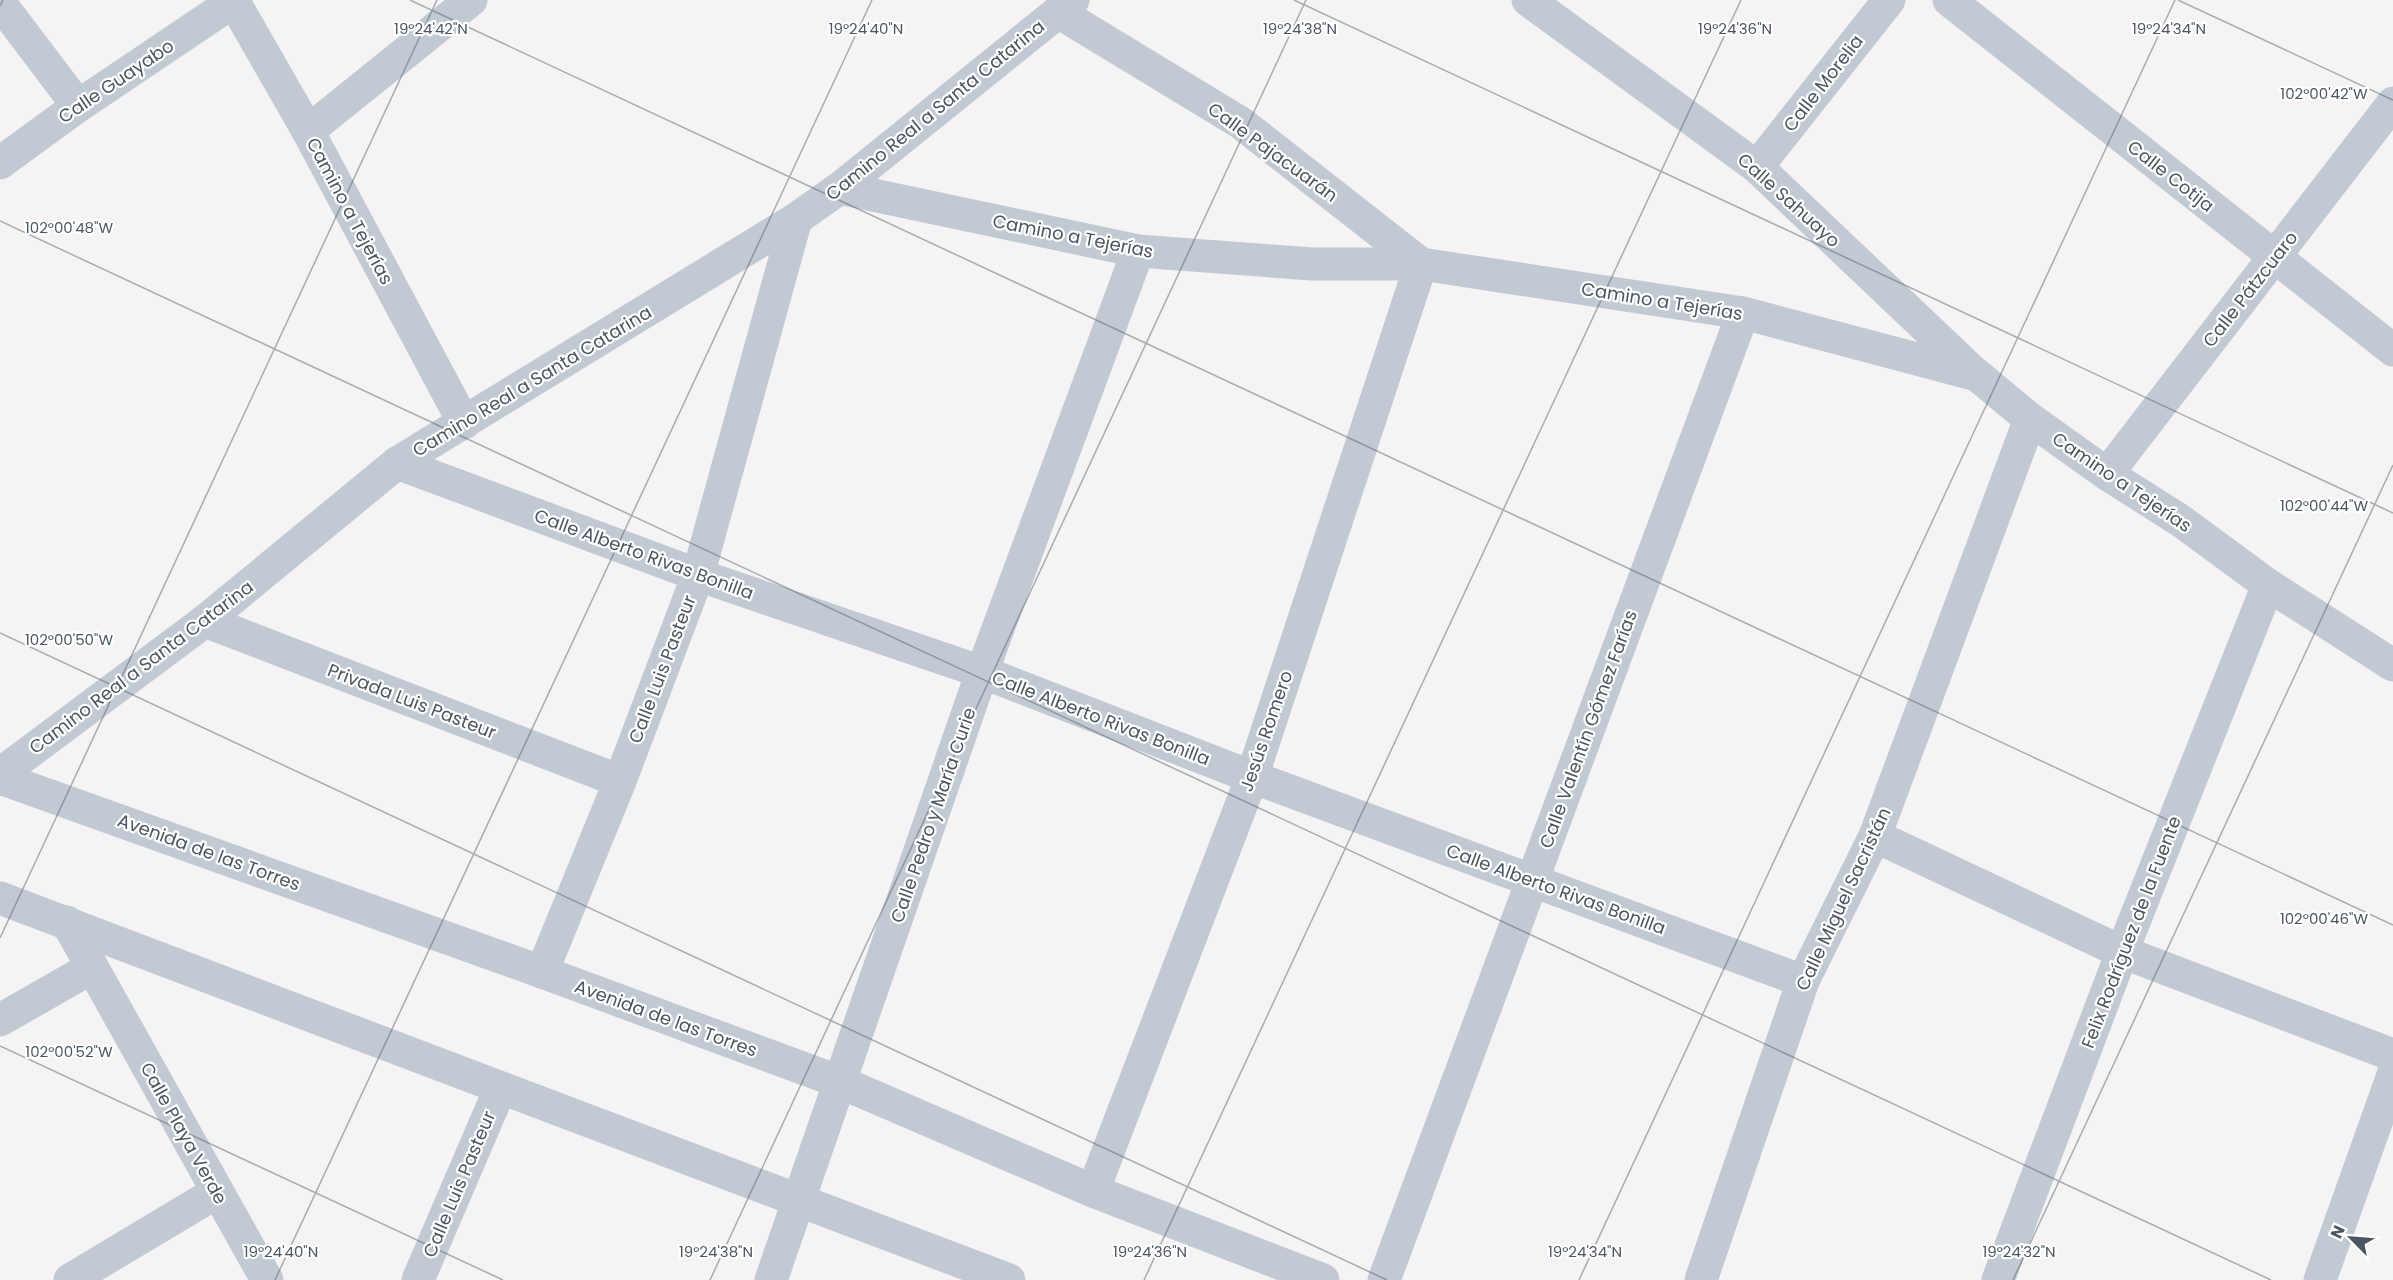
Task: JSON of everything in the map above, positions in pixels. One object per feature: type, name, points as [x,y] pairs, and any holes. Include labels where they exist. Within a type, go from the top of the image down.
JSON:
[{"type":"street","points":[[308,131],[471,0]]},
{"type":"street","name":"Calle Sahuayo","points":[[1528,0],[1757,167],[1977,375]]},
{"type":"street","name":"Calle Morelia","points":[[1757,167],[1888,0]]},
{"type":"street","name":"Calle Cotija","points":[[1949,0],[2393,350]]},
{"type":"street","name":"Camino a Tejerías","points":[[234,1],[308,131],[464,423]]},
{"type":"street","name":"Calle Guayabo","points":[[0,163],[78,106],[234,1]]},
{"type":"street","points":[[0,3],[78,106]]},
{"type":"street","name":"Camino Real a Santa Catarina","points":[[0,776],[205,621],[397,463],[796,219],[840,188],[1066,6]]},
{"type":"street","name":"Calle Pajacuarán","points":[[1066,6],[1241,123],[1421,264]]},
{"type":"street","name":"Calle Pátzcuaro","points":[[2107,474],[2393,103]]},
{"type":"street","name":"Camino a Tejerías","points":[[840,188],[1138,251],[1312,264],[1421,264],[1743,313],[1977,375],[2030,419],[2107,474],[2181,521],[2268,585],[2393,665]]},
{"type":"street","name":"Calle Luis Pasteur","points":[[542,972],[620,781],[698,574],[796,219]]},
{"type":"street","name":"Calle Pedro y María Curie","points":[[771,1280],[800,1202],[982,672],[1138,251]]},
{"type":"street","name":"Jesús Romero","points":[[1093,1191],[1252,777],[1421,264]]},
{"type":"street","name":"Calle Valentín Gómez Farías","points":[[1384,1280],[1743,313]]},
{"type":"street","name":"Calle Miguel Sacristán","points":[[1701,1280],[1803,981],[1875,836],[2030,419]]},
{"type":"street","name":"Calle Alberto Rivas Bonilla","points":[[397,463],[698,574],[982,672],[1252,777],[1803,981]]},
{"type":"street","name":"Felix Rodríguez de la Fuente","points":[[1998,1280],[2122,952],[2268,585]]},
{"type":"street","name":"Privada Luis Pasteur","points":[[205,621],[620,781]]},
{"type":"street","name":"Avenida de las Torres","points":[[0,776],[840,1082],[1093,1191],[1323,1280]]},
{"type":"street","points":[[1875,836],[2122,952],[2393,1055]]},
{"type":"street","points":[[0,898],[1009,1280]]},
{"type":"street","name":"Calle Playa Verde","points":[[67,922],[267,1280]]},
{"type":"street","points":[[0,1020],[92,968]]},
{"type":"street","points":[[2320,1280],[2393,1075]]},
{"type":"street","name":"Calle Luis Pasteur","points":[[418,1280],[500,1089]]},
{"type":"street","points":[[70,1280],[217,1192]]}]
